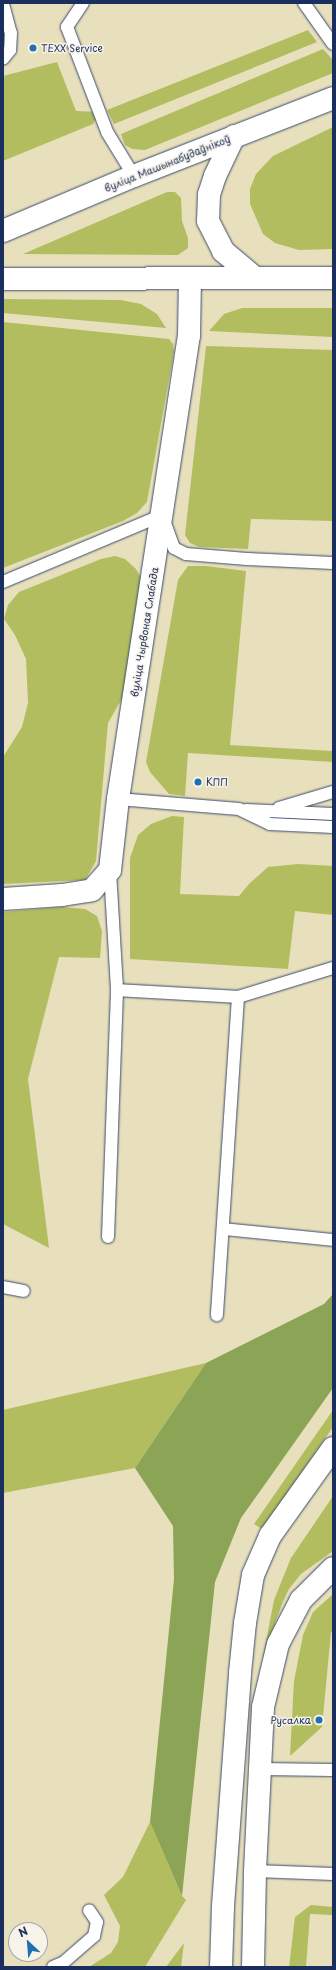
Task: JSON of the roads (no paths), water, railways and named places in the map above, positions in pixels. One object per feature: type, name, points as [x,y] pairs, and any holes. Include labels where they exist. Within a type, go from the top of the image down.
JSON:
[{"type":"main road","name":"вуліца Машынабудаўнікоў","points":[[3,231],[134,176],[333,98]]},
{"type":"main road","points":[[234,136],[215,176],[209,194],[208,221],[223,251],[254,277]]},
{"type":"main road","points":[[3,279],[190,279],[254,277],[333,278]]},
{"type":"main road","name":"вуліца Чырвоная Слабада","points":[[110,870],[118,799],[189,336],[190,279]]},
{"type":"main road","points":[[3,899],[62,895],[92,890],[110,870]]},
{"type":"main road","points":[[221,1967],[223,1906],[240,1673],[245,1623],[253,1575],[270,1536],[333,1448]]},
{"type":"main road","points":[[253,1967],[263,1707],[278,1644],[302,1600],[333,1568]]},
{"type":"lane","points":[[83,3],[67,27],[107,132],[134,176]]},
{"type":"lane","points":[[304,3],[333,44]]},
{"type":"lane","points":[[3,4],[11,33],[10,50],[3,59]]},
{"type":"lane","points":[[3,582],[162,515],[174,548],[186,554],[247,559],[333,563]]},
{"type":"lane","points":[[270,811],[333,792]]},
{"type":"lane","points":[[118,799],[239,810],[333,814]]},
{"type":"lane","points":[[308,799],[333,800]]},
{"type":"lane","points":[[239,810],[270,824],[333,827]]},
{"type":"lane","points":[[108,1237],[117,990],[110,870]]},
{"type":"lane","points":[[117,990],[238,997],[333,968]]},
{"type":"lane","points":[[217,1316],[238,997]]},
{"type":"lane","points":[[223,1229],[333,1240]]},
{"type":"lane","points":[[3,1287],[24,1291]]},
{"type":"lane","points":[[260,1769],[333,1770]]},
{"type":"lane","points":[[256,1871],[333,1874]]},
{"type":"lane","points":[[53,1967],[64,1962],[94,1936],[97,1922],[89,1910]]},
{"type":"place","name":"TEXX Service","points":[[33,48]]},
{"type":"place","name":"КПП","points":[[198,782]]},
{"type":"place","name":"Русалка","points":[[319,1720]]}]
